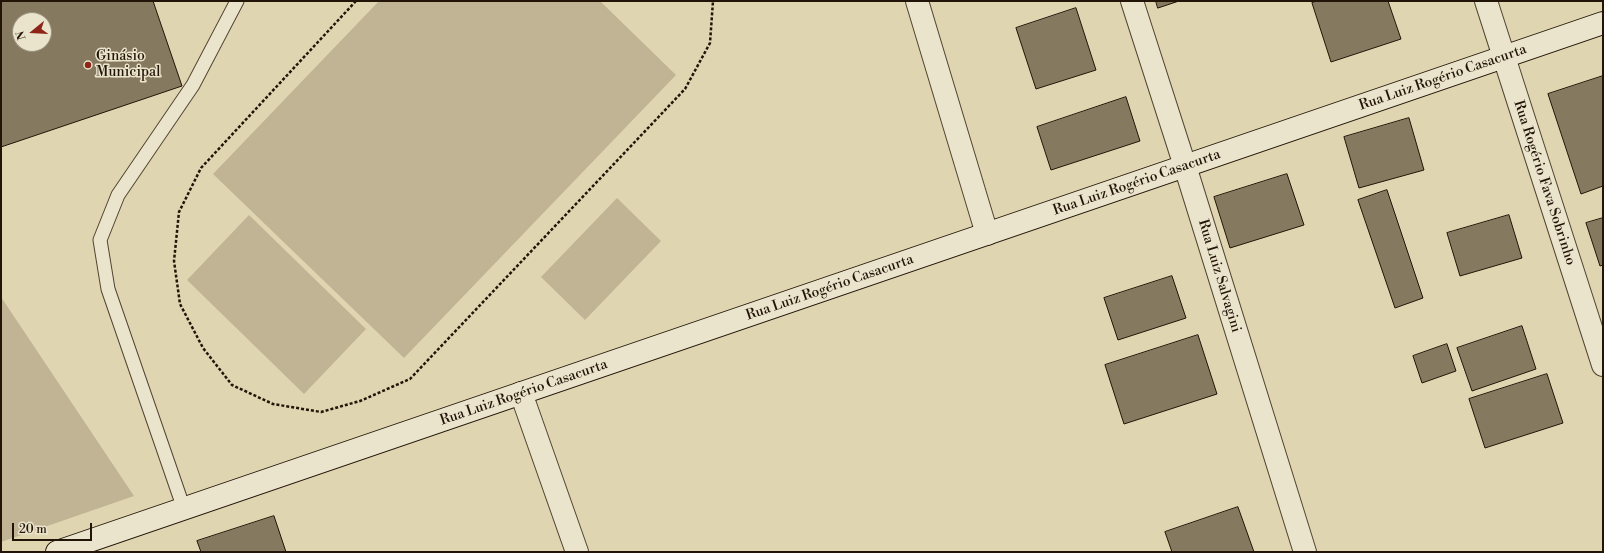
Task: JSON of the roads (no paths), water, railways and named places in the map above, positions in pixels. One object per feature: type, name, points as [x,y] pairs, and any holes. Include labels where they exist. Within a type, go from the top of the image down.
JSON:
[{"type":"street","points":[[917,1],[987,234]]},
{"type":"street","name":"Rua Luiz Salvagini","points":[[1132,1],[1305,552]]},
{"type":"street","name":"Rua Rogério Fava Sobrinho","points":[[1486,1],[1603,364]]},
{"type":"street","name":"Rua Luiz Rogério Casacurta","points":[[57,552],[1603,23]]},
{"type":"street","points":[[521,393],[577,552]]},
{"type":"lane","points":[[184,509],[108,289],[100,240],[118,195],[193,85],[237,1]]},
{"type":"place","name":"Ginásio Municipal","points":[[88,65]]}]
